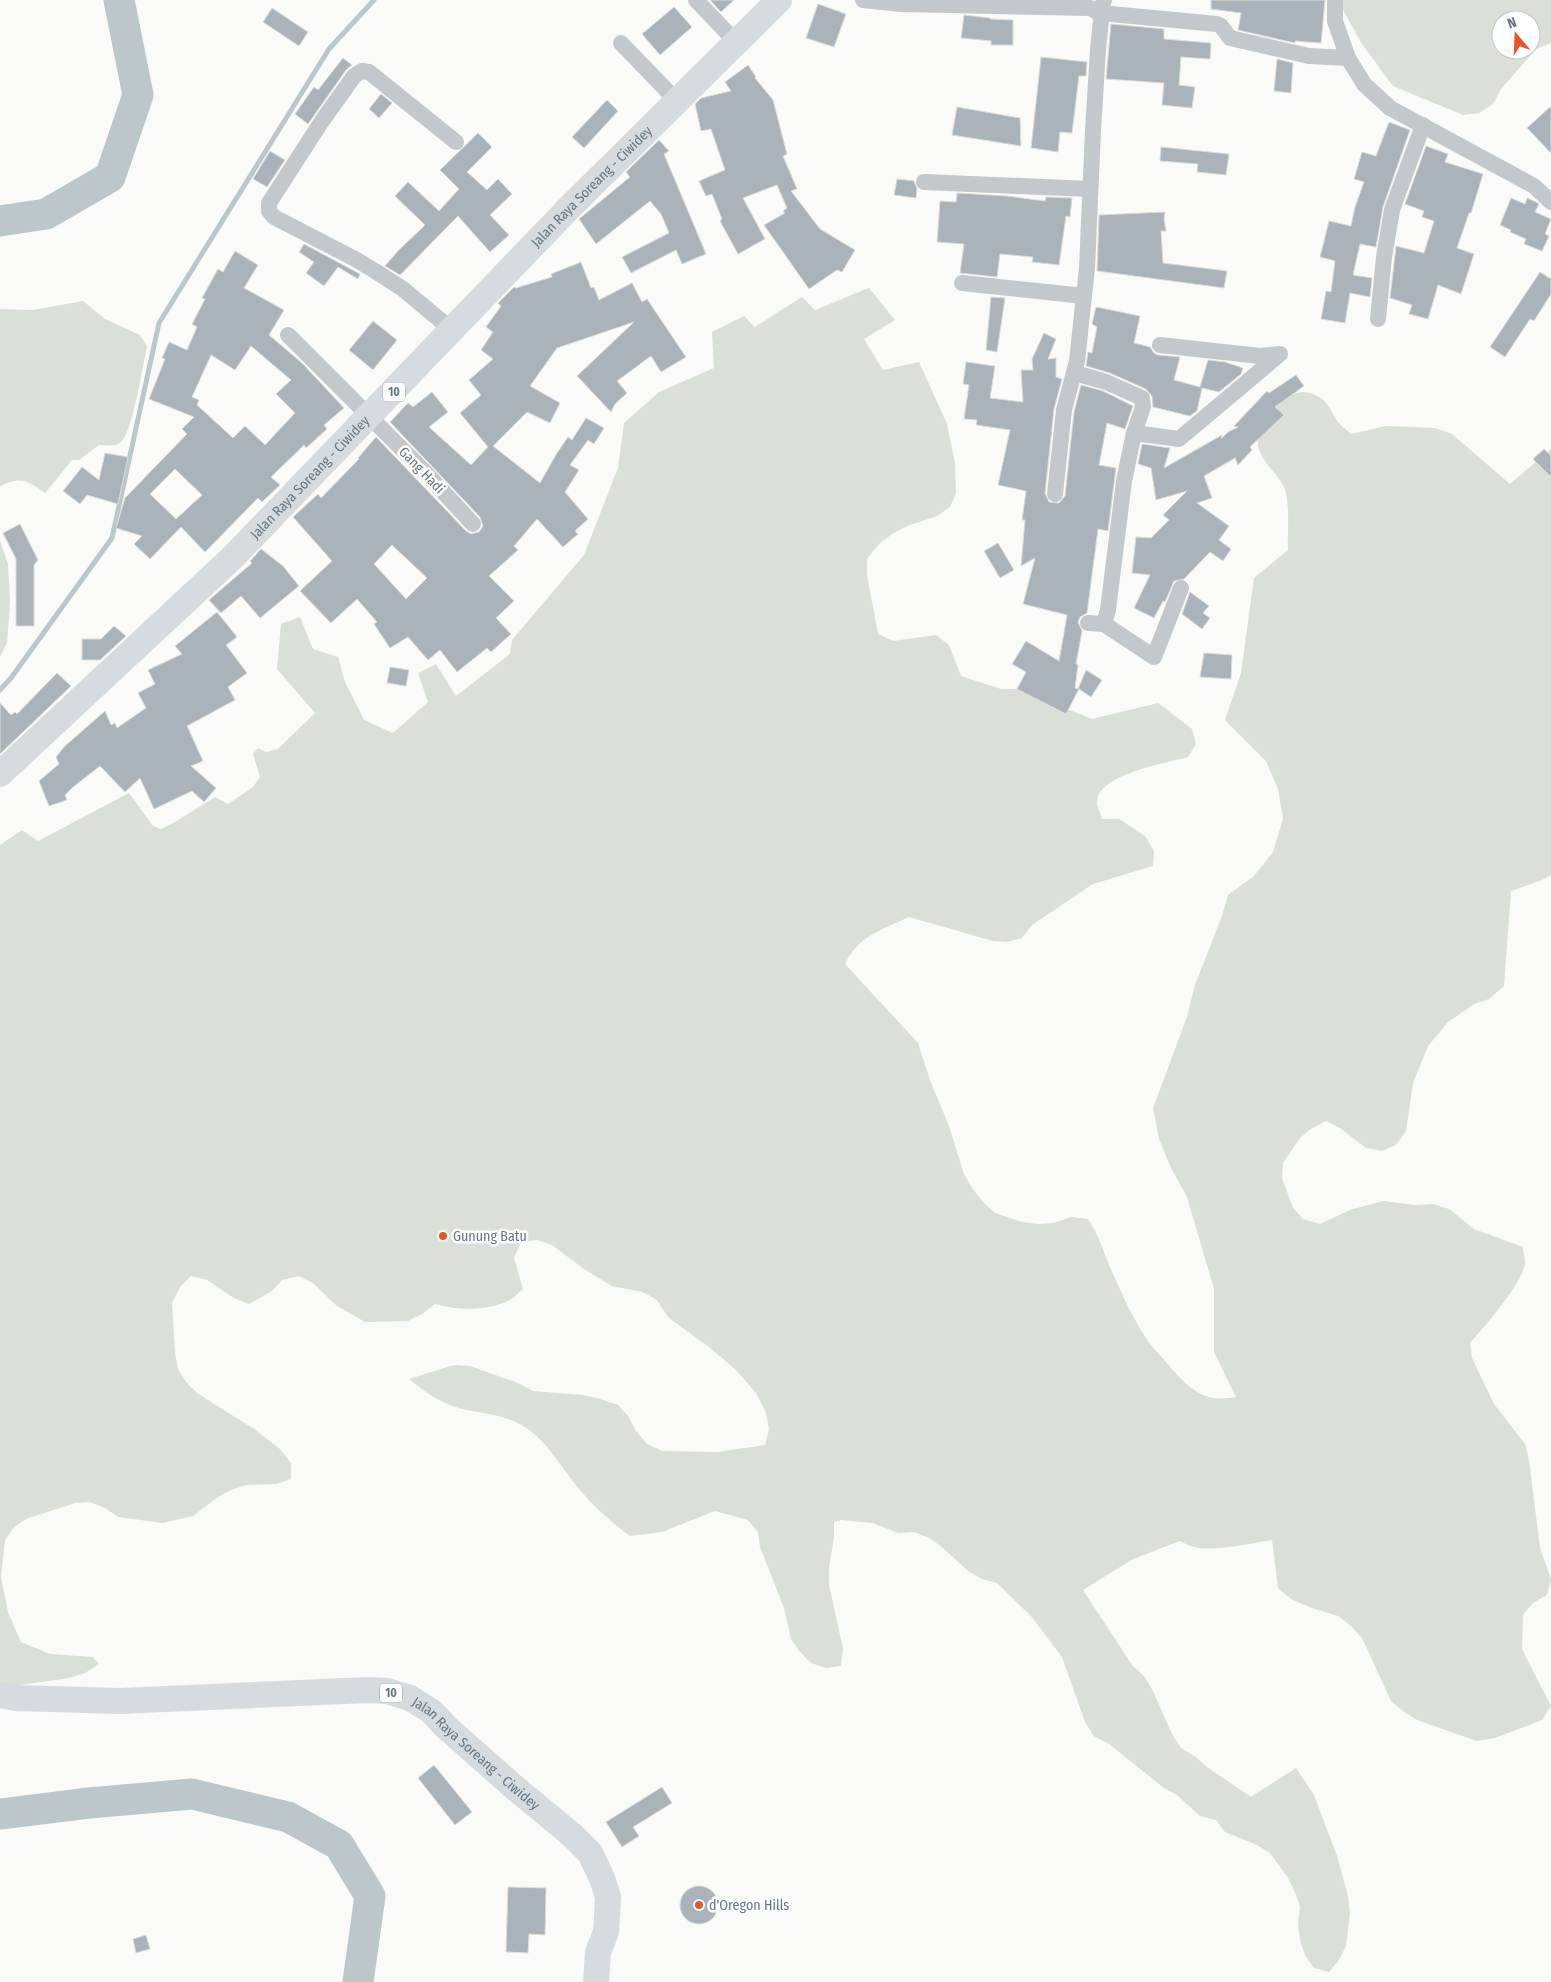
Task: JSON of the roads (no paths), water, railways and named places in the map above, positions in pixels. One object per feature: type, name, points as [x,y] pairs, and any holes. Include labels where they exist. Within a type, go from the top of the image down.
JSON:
[{"type":"highway","name":"Jalan Raya Soreang - Ciwidey","points":[[0,774],[157,630],[232,558],[676,100],[779,0]]},
{"type":"highway","name":"Jalan Raya Soreang - Ciwidey","points":[[0,1695],[16,1698],[120,1701],[367,1690],[388,1692],[410,1698],[431,1711],[446,1727],[572,1835],[590,1853],[602,1878],[608,1898],[606,1932],[598,1952],[596,1982]]},
{"type":"street","points":[[696,0],[736,42]]},
{"type":"street","points":[[863,0],[900,4],[1102,7],[1217,24],[1222,26],[1230,38],[1309,56],[1348,58]]},
{"type":"street","points":[[1335,0],[1335,22],[1348,58],[1364,84],[1390,108],[1534,186],[1551,202]]},
{"type":"street","points":[[1055,494],[1064,410],[1075,374],[1084,296],[1102,7]]},
{"type":"street","points":[[621,43],[676,100]]},
{"type":"street","points":[[452,330],[403,289],[355,259],[274,217],[269,211],[269,203],[322,121],[354,76],[362,71],[369,72],[456,142]]},
{"type":"street","points":[[1378,319],[1384,257],[1392,210],[1423,125]]},
{"type":"street","points":[[924,182],[1090,189]]},
{"type":"street","points":[[962,283],[1084,296]]},
{"type":"street","name":"Gang Hadi","points":[[288,335],[422,468],[473,524]]},
{"type":"street","points":[[1134,434],[1179,439],[1280,354],[1260,356],[1160,345]]},
{"type":"street","points":[[1075,374],[1106,382],[1142,398],[1144,407],[1134,434],[1124,481],[1108,610],[1096,624],[1152,657],[1156,656],[1181,588]]},
{"type":"waterway","points":[[0,221],[46,214],[110,177],[138,95],[119,0]]},
{"type":"waterway","points":[[0,690],[11,678],[112,538],[159,323],[329,49],[374,0]]},
{"type":"waterway","points":[[0,1814],[89,1803],[192,1794],[288,1817],[339,1845],[370,1896],[358,1982]]},
{"type":"place","name":"Gunung Batu","points":[[443,1236]]},
{"type":"place","name":"d'Oregon Hills","points":[[699,1905]]}]
